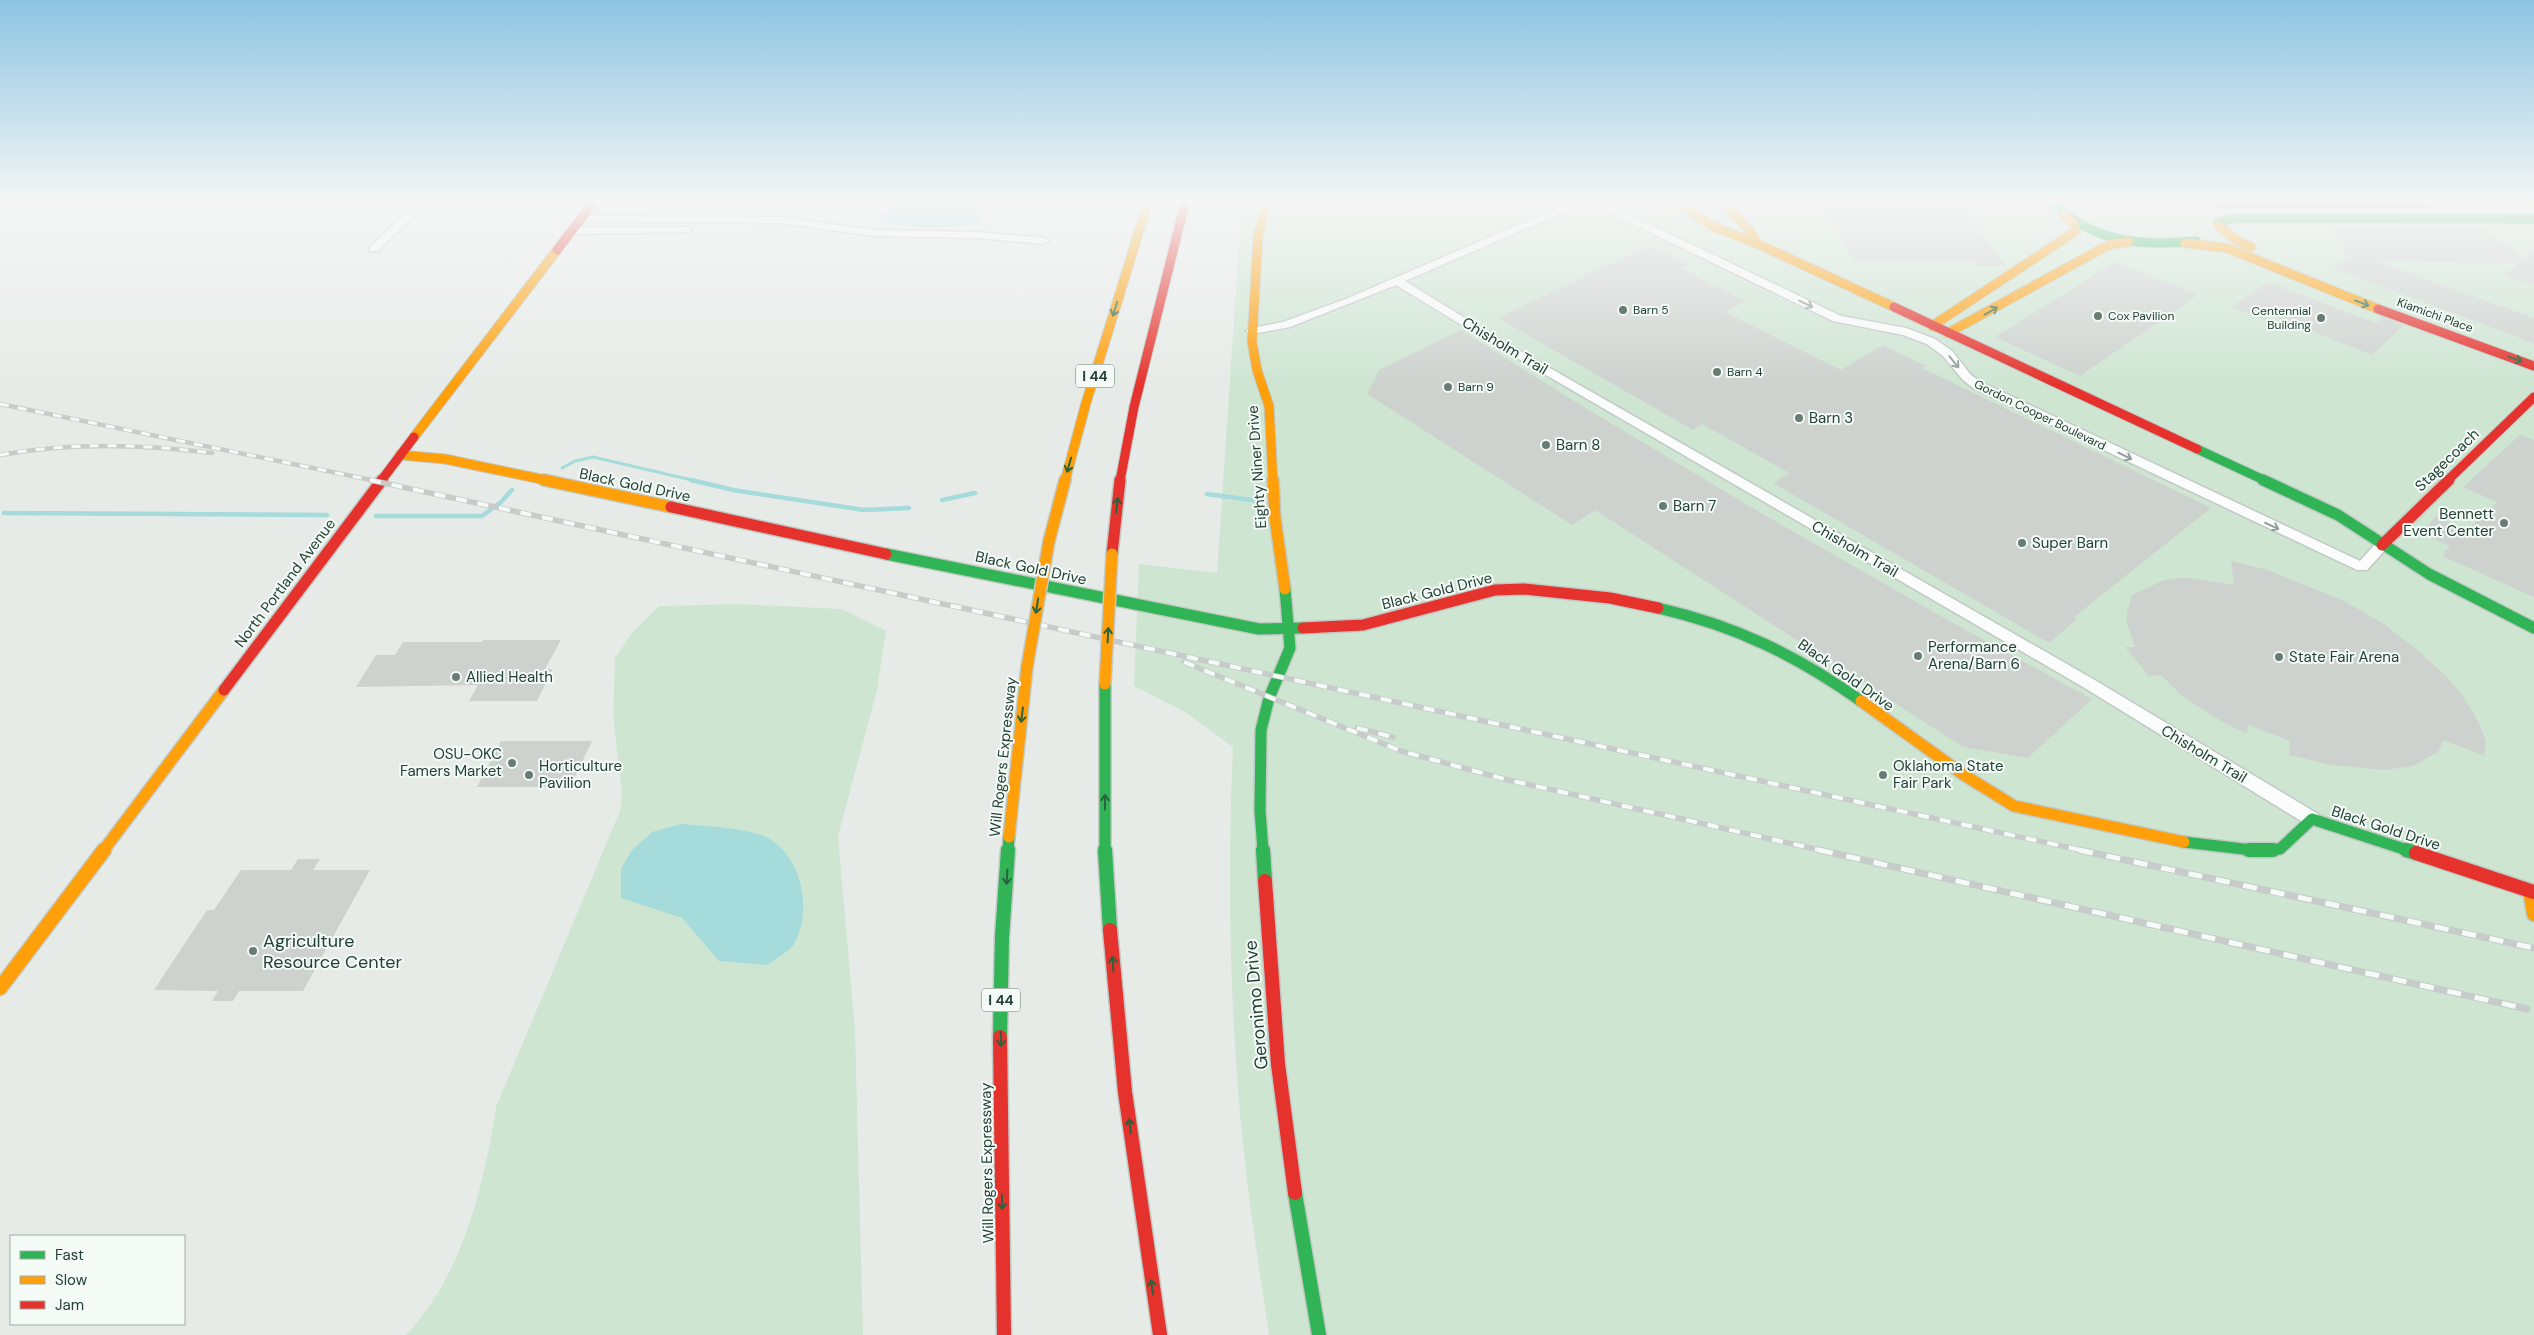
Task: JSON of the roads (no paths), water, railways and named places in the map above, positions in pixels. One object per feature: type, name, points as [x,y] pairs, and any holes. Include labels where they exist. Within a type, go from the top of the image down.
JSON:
[{"type":"main road","name":"North Portland Avenue","points":[[0,988],[548,261]]},
{"type":"main road","name":"Will Rogers Expressway","points":[[1004,1335],[1000,1119],[1001,976],[1008,847],[1027,667],[1050,541],[1086,403],[1130,261]]},
{"type":"main road","points":[[1160,1335],[1135,1173],[1113,974],[1106,847],[1105,684],[1112,554],[1122,467],[1171,261]]},
{"type":"main road","name":"Eighty Niner Drive","points":[[1256,261],[1252,332],[1257,370],[1269,406],[1274,518],[1290,648],[1278,673]]},
{"type":"main road","points":[[1795,261],[2287,490],[2338,516],[2460,592],[2534,628]]},
{"type":"main road","points":[[1932,326],[2030,261]]},
{"type":"main road","points":[[1948,333],[2080,261]]},
{"type":"main road","name":"Kiamichi Place","points":[[2259,261],[2371,306],[2534,366]]},
{"type":"main road","points":[[2289,261],[2343,282]]},
{"type":"main road","name":"Stagecoach","points":[[2382,545],[2534,397]]},
{"type":"main road","name":"Black Gold Drive","points":[[400,455],[445,459],[1184,616],[1242,626],[1289,630],[1363,625],[1495,590],[1524,589],[1610,598],[1684,613],[1745,632],[1784,650],[1826,676],[1964,775],[2014,806],[2153,836],[2203,845],[2260,851],[2280,849],[2312,819],[2532,892]]},
{"type":"main road","name":"Geronimo Drive","points":[[1278,673],[1264,715],[1259,743],[1261,834],[1276,1036],[1286,1132],[1297,1214],[1319,1335]]},
{"type":"main road","points":[[2532,892],[2533,909]]},
{"type":"street","points":[[1252,332],[1286,325],[1443,261]]},
{"type":"street","name":"Gordon Cooper Boulevard","points":[[1717,261],[1837,319],[1864,326],[1904,331],[1926,339],[1944,350],[1967,379],[1977,385],[2362,567],[2382,545]]},
{"type":"street","name":"Chisholm Trail","points":[[1397,281],[1494,341],[2088,683],[2312,819]]},
{"type":"water","points":[[681,824],[750,832],[768,838],[780,847],[796,871],[803,901],[800,931],[789,950],[767,965],[719,961],[682,918],[621,898],[621,869],[632,850],[652,832]]},
{"type":"waterway","points":[[562,468],[575,461],[593,457],[696,481]]},
{"type":"waterway","points":[[691,480],[733,490],[864,510],[909,508]]},
{"type":"waterway","points":[[376,516],[482,516],[501,502],[512,490]]},
{"type":"waterway","points":[[942,500],[975,493]]},
{"type":"waterway","points":[[1207,494],[1259,501]]},
{"type":"waterway","points":[[4,513],[327,515]]},
{"type":"railway","points":[[0,404],[376,481]]},
{"type":"railway","points":[[0,455],[80,446],[132,446],[212,453]]},
{"type":"railway","points":[[370,480],[2085,851]]},
{"type":"railway","points":[[1184,662],[1401,751],[1504,779],[1824,851]]},
{"type":"railway","points":[[1357,728],[1393,737]]},
{"type":"railway","points":[[1819,850],[2527,1009]]},
{"type":"railway","points":[[2079,850],[2534,948]]},
{"type":"place","name":"Barn 5","points":[[1623,310]]},
{"type":"place","name":"Cox Pavilion","points":[[2098,316]]},
{"type":"place","name":"Centennial Building","points":[[2321,318]]},
{"type":"place","name":"Barn 4","points":[[1717,372]]},
{"type":"place","name":"Barn 9","points":[[1448,387]]},
{"type":"place","name":"Barn 3","points":[[1799,418]]},
{"type":"place","name":"Barn 8","points":[[1546,445]]},
{"type":"place","name":"Barn 7","points":[[1663,506]]},
{"type":"place","name":"Bennett Event Center","points":[[2504,523]]},
{"type":"place","name":"Super Barn","points":[[2022,543]]},
{"type":"place","name":"Performance Arena/Barn 6","points":[[1918,656]]},
{"type":"place","name":"State Fair Arena","points":[[2279,657]]},
{"type":"place","name":"Allied Health","points":[[456,677]]},
{"type":"place","name":"OSU-OKC Famers Market","points":[[512,763]]},
{"type":"place","name":"Horticulture Pavilion","points":[[529,775]]},
{"type":"place","name":"Oklahoma State Fair Park","points":[[1883,775]]},
{"type":"place","name":"Agriculture Resource Center","points":[[253,951]]}]
